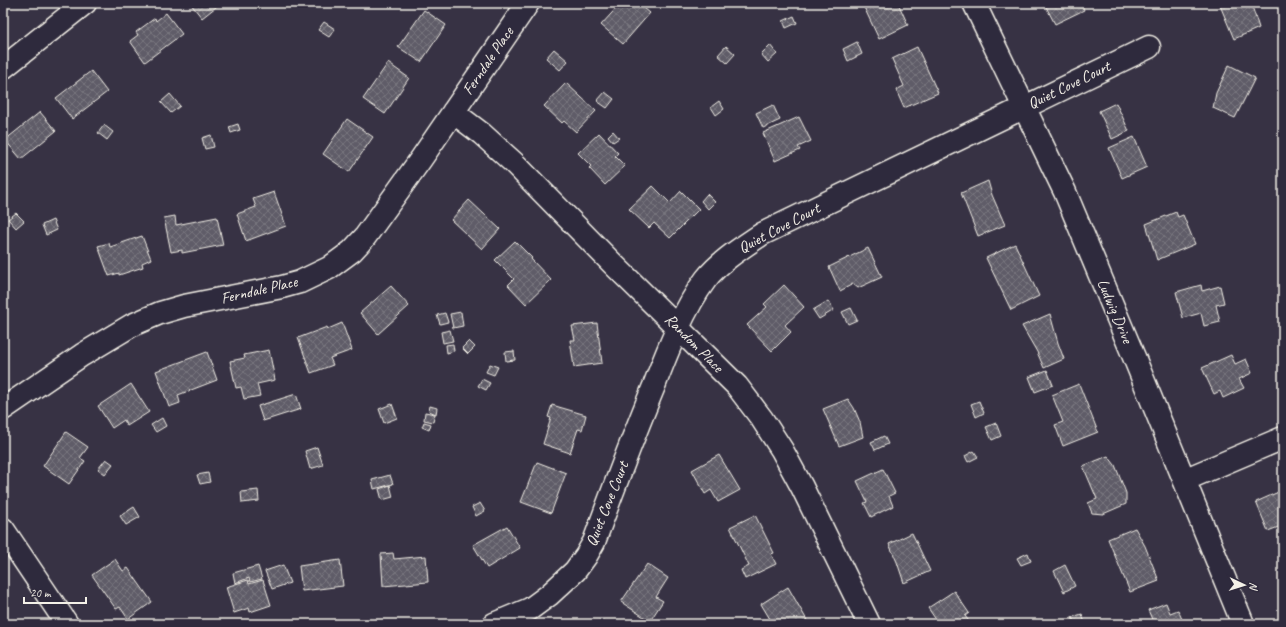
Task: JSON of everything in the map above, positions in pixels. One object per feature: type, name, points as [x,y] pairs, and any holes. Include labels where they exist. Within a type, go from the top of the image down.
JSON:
[{"type":"street","points":[[3,68],[85,3]]},
{"type":"street","name":"Ferndale Place","points":[[3,409],[82,355],[132,326],[160,313],[184,306],[282,287],[300,282],[329,268],[352,251],[365,237],[422,159],[528,3]]},
{"type":"street","name":"Ludwig Drive","points":[[974,3],[1068,200],[1243,624]]},
{"type":"street","name":"Quiet Cove Court","points":[[494,624],[530,609],[550,595],[575,571],[586,556],[594,542],[662,364],[688,307],[706,279],[733,253],[762,234],[1149,46]]},
{"type":"street","name":"Random Place","points":[[453,112],[482,134],[514,163],[613,264],[737,386],[766,425],[782,450],[802,487],[869,624]]},
{"type":"street","points":[[1184,480],[1283,438]]},
{"type":"street","points":[[3,529],[67,624]]},
{"type":"building","points":[[190,3],[221,3],[202,18]]},
{"type":"building","points":[[621,3],[638,3],[650,13],[623,44],[601,25]]},
{"type":"building","points":[[862,3],[898,3],[908,25],[879,39]]},
{"type":"building","points":[[1044,3],[1081,3],[1084,10],[1055,24]]},
{"type":"building","points":[[1219,3],[1251,3],[1259,28],[1234,39]]},
{"type":"building","points":[[424,10],[446,25],[421,62],[398,47]]},
{"type":"building","points":[[166,13],[182,34],[145,62],[130,41],[138,35],[136,32],[155,18],[156,21]]},
{"type":"building","points":[[794,16],[797,23],[786,28],[783,21]]},
{"type":"building","points":[[324,22],[335,29],[329,37],[318,30]]},
{"type":"building","points":[[857,42],[862,54],[848,61],[843,49]]},
{"type":"building","points":[[770,45],[777,54],[768,62],[761,54]]},
{"type":"building","points":[[726,46],[735,54],[727,63],[718,55]]},
{"type":"building","points":[[917,47],[938,93],[904,108],[896,90],[904,86],[892,59]]},
{"type":"building","points":[[554,49],[568,61],[560,70],[546,58]]},
{"type":"building","points":[[388,63],[409,78],[385,114],[363,99]]},
{"type":"building","points":[[1229,65],[1255,78],[1235,118],[1213,108],[1216,93]]},
{"type":"building","points":[[91,71],[107,92],[72,119],[56,98]]},
{"type":"building","points":[[566,83],[596,111],[576,132],[564,121],[562,123],[544,106]]},
{"type":"building","points":[[605,92],[614,99],[607,108],[597,101]]},
{"type":"building","points":[[170,94],[180,106],[171,113],[161,102]]},
{"type":"building","points":[[719,101],[724,109],[716,115],[711,107]]},
{"type":"building","points":[[1116,103],[1129,131],[1112,139],[1099,111]]},
{"type":"building","points":[[773,105],[780,120],[763,128],[756,113]]},
{"type":"building","points":[[40,112],[56,131],[21,159],[5,140]]},
{"type":"building","points":[[799,117],[811,141],[798,147],[800,150],[775,161],[763,133]]},
{"type":"building","points":[[347,119],[373,137],[349,172],[323,154]]},
{"type":"building","points":[[238,124],[240,130],[231,133],[229,127]]},
{"type":"building","points":[[104,125],[113,132],[107,140],[98,133]]},
{"type":"building","points":[[613,131],[619,138],[613,142],[608,136]]},
{"type":"building","points":[[599,133],[618,153],[615,156],[625,166],[605,185],[589,168],[591,166],[578,153]]},
{"type":"building","points":[[211,135],[214,147],[205,149],[202,138]]},
{"type":"building","points":[[1134,137],[1147,167],[1122,178],[1109,148]]},
{"type":"building","points":[[988,181],[992,195],[1005,225],[978,236],[961,193]]},
{"type":"building","points":[[653,186],[670,203],[681,191],[699,209],[670,238],[654,223],[649,228],[629,209]]},
{"type":"building","points":[[274,192],[286,226],[246,241],[237,214],[256,207],[253,199]]},
{"type":"building","points":[[707,194],[715,202],[708,209],[701,201]]},
{"type":"building","points":[[469,200],[500,229],[482,249],[451,220]]},
{"type":"building","points":[[1176,212],[1178,217],[1183,215],[1195,244],[1157,260],[1146,224]]},
{"type":"building","points":[[16,213],[24,221],[16,228],[8,219]]},
{"type":"building","points":[[175,216],[176,225],[217,217],[223,245],[182,253],[182,250],[171,252],[164,218]]},
{"type":"building","points":[[53,220],[57,230],[46,235],[42,225]]},
{"type":"building","points":[[142,236],[151,259],[142,263],[143,267],[119,275],[119,273],[109,276],[98,246],[109,243],[110,247]]},
{"type":"building","points":[[515,241],[551,280],[526,304],[508,285],[514,279],[495,260]]},
{"type":"building","points":[[1015,244],[1039,296],[1011,310],[986,258]]},
{"type":"building","points":[[868,248],[882,277],[858,288],[853,284],[840,291],[829,267]]},
{"type":"building","points":[[784,285],[804,307],[785,325],[791,332],[772,351],[747,325],[767,307],[764,304]]},
{"type":"building","points":[[1201,285],[1202,291],[1220,286],[1224,303],[1216,305],[1220,322],[1204,326],[1201,313],[1183,318],[1176,292]]},
{"type":"building","points":[[391,286],[409,306],[378,334],[360,313]]},
{"type":"building","points":[[828,301],[834,310],[819,319],[813,310]]},
{"type":"building","points":[[851,308],[857,320],[848,324],[842,312]]},
{"type":"building","points":[[461,312],[463,326],[453,328],[450,314]]},
{"type":"building","points":[[445,313],[448,322],[440,324],[437,315]]},
{"type":"building","points":[[1050,314],[1064,359],[1044,368],[1037,352],[1022,326]]},
{"type":"building","points":[[342,323],[352,350],[330,358],[333,365],[311,373],[298,338]]},
{"type":"building","points":[[597,323],[602,363],[574,367],[570,340],[575,340],[572,326]]},
{"type":"building","points":[[450,330],[453,341],[443,343],[441,332]]},
{"type":"building","points":[[469,341],[475,347],[468,354],[462,348]]},
{"type":"building","points":[[453,344],[454,351],[447,353],[446,345]]},
{"type":"building","points":[[269,350],[275,380],[257,384],[260,396],[244,399],[241,387],[236,388],[230,361],[245,358],[244,355]]},
{"type":"building","points":[[514,351],[515,360],[506,361],[505,352]]},
{"type":"building","points":[[207,352],[217,380],[178,395],[180,403],[169,407],[156,371]]},
{"type":"building","points":[[1231,355],[1235,364],[1246,359],[1252,373],[1239,379],[1244,388],[1223,398],[1220,391],[1214,394],[1202,368]]},
{"type":"building","points":[[490,364],[498,367],[494,375],[486,372]]},
{"type":"building","points":[[1047,370],[1053,385],[1035,392],[1029,377]]},
{"type":"building","points":[[482,379],[490,383],[486,390],[478,386]]},
{"type":"building","points":[[131,384],[149,412],[127,426],[124,420],[112,428],[98,406]]},
{"type":"building","points":[[1079,384],[1098,432],[1063,446],[1055,425],[1063,422],[1052,395]]},
{"type":"building","points":[[296,394],[301,409],[263,421],[258,406]]},
{"type":"building","points":[[848,399],[860,422],[863,437],[839,446],[823,409]]},
{"type":"building","points":[[979,401],[984,413],[976,417],[971,404]]},
{"type":"building","points":[[392,404],[397,418],[384,423],[379,409]]},
{"type":"building","points":[[552,405],[586,415],[582,430],[578,429],[570,453],[543,444],[551,418],[548,417]]},
{"type":"building","points":[[430,406],[437,408],[436,414],[429,411]]},
{"type":"building","points":[[425,412],[435,414],[433,422],[424,420]]},
{"type":"building","points":[[162,418],[166,426],[156,432],[151,425]]},
{"type":"building","points":[[424,422],[431,424],[429,430],[422,427]]},
{"type":"building","points":[[996,423],[1001,436],[992,440],[986,427]]},
{"type":"building","points":[[66,432],[88,447],[80,458],[85,461],[69,484],[43,466]]},
{"type":"building","points":[[884,436],[888,444],[875,450],[871,442]]},
{"type":"building","points":[[317,447],[323,465],[310,469],[305,451]]},
{"type":"building","points":[[974,451],[978,457],[968,462],[965,456]]},
{"type":"building","points":[[719,455],[740,490],[718,502],[711,490],[705,494],[692,470]]},
{"type":"building","points":[[1108,456],[1115,465],[1126,493],[1126,504],[1103,514],[1092,513],[1088,503],[1097,499],[1083,466]]},
{"type":"building","points":[[106,459],[113,464],[105,474],[98,469]]},
{"type":"building","points":[[537,462],[566,473],[551,513],[521,502]]},
{"type":"building","points":[[883,469],[895,493],[889,496],[893,506],[871,517],[864,503],[867,502],[857,481]]},
{"type":"building","points":[[208,473],[210,482],[200,484],[197,475]]},
{"type":"building","points":[[390,475],[393,484],[374,489],[372,480]]},
{"type":"building","points":[[390,485],[393,497],[382,500],[379,489]]},
{"type":"building","points":[[258,490],[259,501],[242,503],[241,492]]},
{"type":"building","points":[[1283,490],[1283,530],[1281,526],[1268,531],[1256,502]]},
{"type":"building","points":[[480,503],[485,511],[476,516],[472,507]]},
{"type":"building","points":[[134,507],[140,517],[126,525],[120,516]]},
{"type":"building","points":[[755,515],[774,553],[771,554],[776,564],[745,579],[741,570],[749,566],[730,527]]},
{"type":"building","points":[[507,526],[520,548],[487,568],[473,545]]},
{"type":"building","points":[[1135,528],[1145,546],[1159,581],[1130,592],[1108,539]]},
{"type":"building","points":[[912,533],[930,571],[904,583],[889,544]]},
{"type":"building","points":[[393,553],[394,559],[426,556],[428,582],[383,586],[381,554]]},
{"type":"building","points":[[1028,553],[1031,561],[1021,565],[1017,558]]},
{"type":"building","points":[[115,559],[123,571],[128,568],[152,602],[128,619],[120,607],[116,609],[92,575]]},
{"type":"building","points":[[340,560],[343,586],[302,591],[299,566]]},
{"type":"building","points":[[647,564],[668,578],[656,597],[663,601],[650,621],[621,602]]},
{"type":"building","points":[[283,565],[290,583],[272,589],[265,571]]},
{"type":"building","points":[[1065,565],[1075,586],[1064,592],[1054,571]]},
{"type":"building","points":[[258,566],[262,579],[250,582],[249,578],[235,583],[233,573]]},
{"type":"building","points":[[248,580],[249,584],[263,580],[271,605],[250,612],[249,608],[234,613],[226,587]]},
{"type":"building","points":[[788,587],[808,622],[804,624],[773,624],[761,604]]},
{"type":"building","points":[[954,591],[969,613],[965,616],[971,624],[939,624],[928,608]]},
{"type":"building","points":[[1166,603],[1170,613],[1178,610],[1184,624],[1154,624],[1148,610]]},
{"type":"building","points":[[1082,614],[1085,623],[1075,624],[1072,617]]},
{"type":"building","points":[[601,619],[606,624],[595,624]]}]
